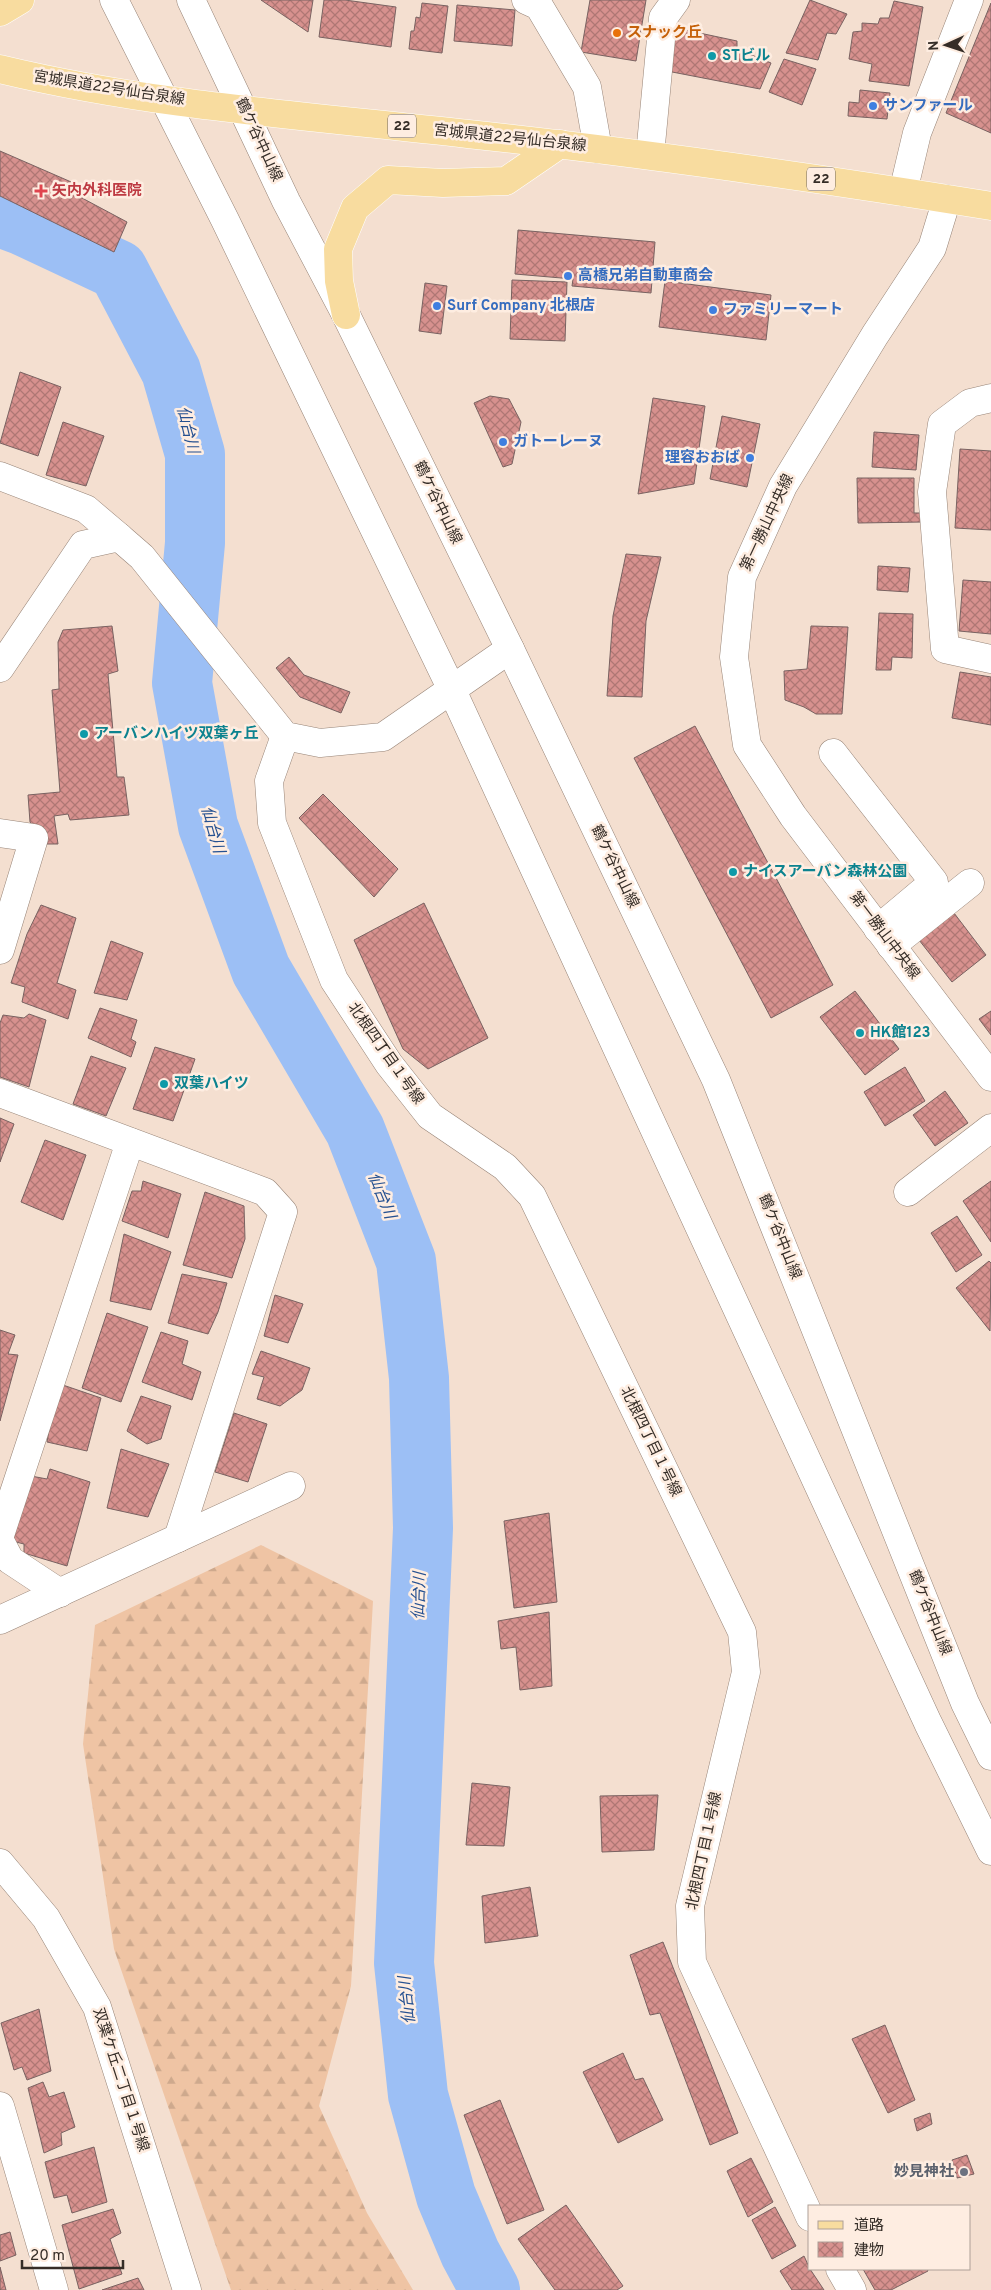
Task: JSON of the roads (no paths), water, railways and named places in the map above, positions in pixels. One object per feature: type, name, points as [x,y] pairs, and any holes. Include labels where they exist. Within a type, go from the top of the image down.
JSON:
[{"type":"main road","points":[[0,12],[20,0]]},
{"type":"main road","name":"宮城県道22号仙台泉線","points":[[0,69],[56,82],[244,109],[650,155],[991,206]]},
{"type":"main road","points":[[346,315],[339,281],[338,249],[355,208],[388,180],[443,183],[506,180],[560,144]]},
{"type":"street","points":[[114,0],[165,98],[451,688],[916,1696],[991,1850]]},
{"type":"street","name":"鶴ケ谷中山線","points":[[191,0],[286,201],[346,315],[510,650],[716,1080],[965,1703],[991,1756]]},
{"type":"street","points":[[526,0],[539,6],[587,87],[598,149]]},
{"type":"street","points":[[650,155],[663,18],[676,0]]},
{"type":"street","points":[[903,192],[923,115],[969,0]]},
{"type":"street","name":"第一勝山中央線","points":[[947,199],[932,248],[875,335],[783,486],[742,577],[734,657],[747,745],[793,816],[991,1077]]},
{"type":"street","points":[[991,398],[970,403],[942,424],[932,492],[945,649],[991,659]]},
{"type":"street","points":[[0,476],[86,509],[142,557],[285,736],[320,743],[383,737],[451,688],[510,650]]},
{"type":"street","points":[[0,668],[83,545],[119,537]]},
{"type":"street","name":"北根四丁目１号線","points":[[285,736],[270,781],[272,823],[334,980],[389,1064],[430,1116],[505,1167],[532,1196],[742,1632],[746,1672],[690,1906],[692,1962],[808,2213]]},
{"type":"street","points":[[832,753],[934,882],[885,937]]},
{"type":"street","points":[[0,833],[34,838],[0,950]]},
{"type":"street","points":[[885,937],[970,883]]},
{"type":"street","points":[[0,1093],[265,1192],[282,1212],[178,1538]]},
{"type":"street","points":[[908,1192],[991,1128]]},
{"type":"street","points":[[0,1535],[130,1142]]},
{"type":"street","points":[[0,1620],[291,1486]]},
{"type":"street","points":[[0,1540],[10,1560],[60,1593]]},
{"type":"street","name":"双葉ケ丘二丁目１号線","points":[[0,1863],[46,1918],[98,2007],[187,2290]]},
{"type":"street","points":[[0,2106],[54,2290]]},
{"type":"street","points":[[841,2270],[852,2290]]},
{"type":"waterway","name":"仙台川","points":[[0,217],[24,226],[118,270],[171,371],[195,454],[195,543],[182,683],[208,826],[261,970],[355,1130],[406,1261],[419,1378],[423,1528],[404,1963],[418,2095],[446,2196],[470,2253],[490,2290]]},
{"type":"place","name":"スナック丘","points":[[617,33]]},
{"type":"place","name":"STビル","points":[[712,56]]},
{"type":"place","name":"サンファール","points":[[873,106]]},
{"type":"place","name":"矢内外科医院","points":[[41,191]]},
{"type":"place","name":"高橋兄弟自動車商会","points":[[568,276]]},
{"type":"place","name":"Surf Company 北根店","points":[[437,306]]},
{"type":"place","name":"ファミリーマート","points":[[713,310]]},
{"type":"place","name":"ガトーレーヌ","points":[[503,442]]},
{"type":"place","name":"理容おおば","points":[[750,458]]},
{"type":"place","name":"アーバンハイツ双葉ヶ丘","points":[[84,734]]},
{"type":"place","name":"ナイスアーバン森林公園","points":[[733,872]]},
{"type":"place","name":"HK館123","points":[[860,1033]]},
{"type":"place","name":"双葉ハイツ","points":[[164,1084]]},
{"type":"place","name":"妙見神社","points":[[964,2172]]}]
